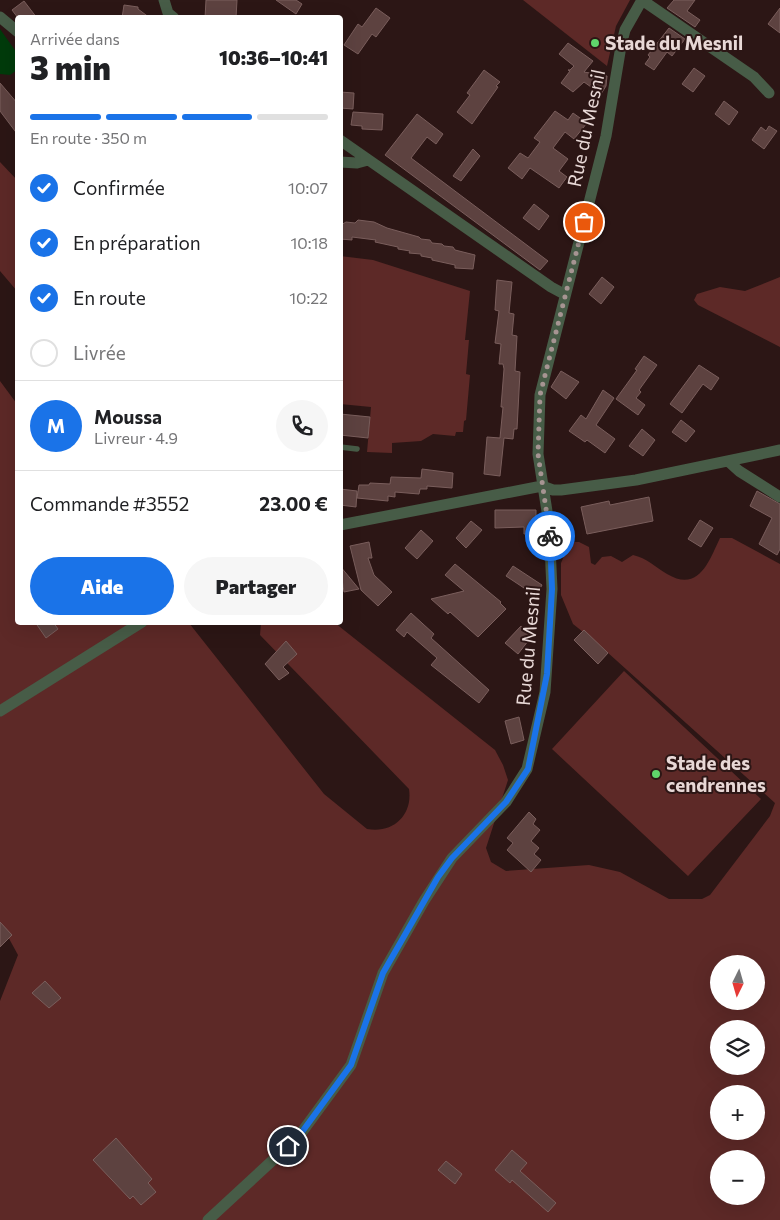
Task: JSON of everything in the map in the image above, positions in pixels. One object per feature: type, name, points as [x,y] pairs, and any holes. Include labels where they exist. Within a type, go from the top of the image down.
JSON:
[{"type":"street","points":[[164,0],[170,15]]},
{"type":"street","points":[[642,0],[754,77],[769,93]]},
{"type":"street","name":"Rue du Mesnil","points":[[208,1220],[299,1136],[351,1065],[383,973],[429,893],[452,858],[506,802],[528,769],[545,692],[551,631],[551,548],[537,439],[540,395],[564,294],[606,136],[623,38],[632,16],[642,0]]},
{"type":"street","points":[[0,16],[15,29]]},
{"type":"street","points":[[343,142],[564,294]]},
{"type":"street","points":[[343,162],[357,163],[368,160]]},
{"type":"street","points":[[343,524],[542,486],[561,490],[636,480],[780,450]]},
{"type":"street","points":[[728,460],[739,471],[780,497]]},
{"type":"street","points":[[0,711],[137,625]]},
{"type":"lane","points":[[343,447],[357,449]]},
{"type":"shaded area","name":"Stade du Mesnil","points":[[523,0],[630,0],[616,26],[607,66]]},
{"type":"shaded area","points":[[0,29],[15,50],[15,71],[10,75],[0,74]]},
{"type":"shaded area","points":[[0,162],[15,178],[15,289],[0,271]]},
{"type":"shaded area","points":[[343,256],[373,260],[470,291],[465,340],[469,340],[466,374],[470,375],[466,420],[464,421],[463,432],[456,432],[455,436],[433,434],[421,441],[392,443],[392,453],[367,452],[371,407],[343,404]]},
{"type":"shaded area","points":[[780,277],[780,347],[698,305],[694,300],[697,294],[720,287],[745,291]]},
{"type":"shaded area","points":[[0,381],[15,401],[15,625],[191,625],[324,794],[367,829],[385,829],[399,821],[404,814],[408,807],[409,789],[260,635],[261,625],[338,625],[495,750],[508,780],[486,848],[491,862],[506,871],[589,865],[620,872],[669,899],[702,899],[710,895],[770,816],[775,803],[597,643],[573,624],[561,595],[561,563],[570,542],[579,542],[589,547],[591,563],[595,565],[602,557],[611,556],[622,562],[633,555],[643,558],[667,574],[678,579],[687,580],[695,577],[707,565],[720,538],[732,538],[780,564],[780,1220],[0,1220],[0,1001],[18,955],[0,922]]},
{"type":"shaded area","name":"Stade des cendrennes","points":[[624,671],[761,799],[688,876],[552,749]]},
{"type":"building","points":[[206,0],[237,0],[236,15],[205,15]]},
{"type":"building","points":[[276,0],[296,0],[302,4],[296,14]]},
{"type":"building","points":[[674,0],[695,0],[687,11],[700,20],[695,27],[667,8]]},
{"type":"building","points":[[24,1],[35,15],[16,15],[12,10]]},
{"type":"building","points":[[124,5],[138,7],[146,15],[122,15]]},
{"type":"building","points":[[376,8],[390,18],[376,37],[372,34],[358,54],[344,45],[358,24],[362,27]]},
{"type":"building","points":[[780,8],[780,33],[768,24]]},
{"type":"building","points":[[669,28],[685,39],[672,56],[667,52],[654,70],[645,64],[650,57],[648,55]]},
{"type":"building","points":[[568,43],[593,61],[584,72],[607,76],[606,86],[601,94],[584,82],[573,92],[561,83],[570,71],[568,70],[574,66],[559,54]]},
{"type":"building","points":[[694,68],[705,76],[693,92],[682,84]]},
{"type":"building","points":[[484,70],[500,82],[472,124],[457,112],[470,95],[467,93]]},
{"type":"building","points":[[0,83],[15,100],[15,131],[0,111]]},
{"type":"building","points":[[343,92],[354,93],[353,109],[343,108]]},
{"type":"building","points":[[724,101],[738,112],[729,125],[715,114]]},
{"type":"building","points":[[555,111],[568,120],[573,113],[587,123],[574,139],[565,132],[553,148],[568,159],[559,171],[567,177],[559,188],[530,168],[522,179],[508,168],[520,153],[528,158],[540,142],[534,138]]},
{"type":"building","points":[[353,112],[383,114],[382,130],[362,129],[362,126],[351,125]]},
{"type":"building","points":[[417,114],[443,134],[436,144],[427,137],[411,158],[548,261],[540,270],[385,155]]},
{"type":"building","points":[[769,126],[777,131],[764,149],[752,140],[761,127],[766,131]]},
{"type":"building","points":[[473,149],[480,156],[461,181],[453,176]]},
{"type":"building","points":[[534,204],[549,216],[539,230],[523,218]]},
{"type":"building","points":[[358,220],[374,222],[421,239],[430,240],[432,243],[453,247],[455,250],[475,255],[473,269],[455,268],[455,265],[432,260],[432,258],[421,256],[421,254],[409,253],[410,251],[398,249],[398,247],[375,242],[376,240],[352,237],[352,240],[343,239],[343,224],[346,222],[355,223]]},
{"type":"building","points":[[602,277],[614,287],[601,304],[589,294]]},
{"type":"building","points":[[497,280],[512,282],[509,313],[514,314],[512,335],[517,336],[515,371],[520,372],[517,429],[514,429],[513,439],[504,438],[500,476],[484,474],[487,437],[500,438],[503,407],[501,407],[504,369],[503,364],[499,364],[501,344],[495,343],[499,311],[495,310]]},
{"type":"building","points":[[644,356],[657,365],[639,390],[641,392],[636,398],[645,405],[638,415],[616,399],[637,370],[635,369]]},
{"type":"building","points":[[699,365],[719,378],[711,390],[703,384],[682,413],[670,404]]},
{"type":"building","points":[[561,371],[579,382],[566,399],[551,387]]},
{"type":"building","points":[[603,390],[614,398],[596,425],[615,439],[605,453],[587,440],[585,442],[569,431],[581,415],[586,419]]},
{"type":"building","points":[[343,414],[370,417],[368,438],[343,435]]},
{"type":"building","points":[[681,420],[695,431],[686,442],[672,432]]},
{"type":"building","points":[[642,429],[655,440],[643,456],[629,446]]},
{"type":"building","points":[[422,469],[453,473],[452,488],[427,486],[427,489],[420,489],[419,494],[395,492],[395,497],[388,496],[388,501],[357,498],[359,485],[369,485],[370,483],[390,484],[391,477],[421,478]]},
{"type":"building","points":[[343,489],[357,491],[356,507],[343,505]]},
{"type":"building","points":[[757,491],[780,504],[780,549],[777,555],[759,544],[772,518],[750,506]]},
{"type":"building","points":[[649,497],[653,521],[587,534],[581,507],[609,501],[610,505]]},
{"type":"building","points":[[495,510],[536,510],[536,534],[524,534],[524,527],[495,528]]},
{"type":"building","points":[[700,520],[713,528],[701,547],[688,539]]},
{"type":"building","points":[[471,521],[482,530],[466,548],[456,538]]},
{"type":"building","points":[[421,530],[433,541],[417,559],[405,548]]},
{"type":"building","points":[[369,542],[372,558],[368,558],[374,575],[392,592],[378,606],[361,590],[350,546]]},
{"type":"building","points":[[455,564],[501,602],[506,609],[478,637],[450,612],[448,614],[431,599],[464,591],[445,575]]},
{"type":"building","points":[[513,566],[542,585],[536,596],[506,576]]},
{"type":"building","points":[[343,570],[359,589],[344,592],[343,586]]},
{"type":"building","points":[[411,613],[434,634],[431,638],[489,690],[479,703],[431,665],[437,658],[407,632],[404,637],[396,630]]},
{"type":"building","points":[[37,625],[55,625],[58,629],[46,638]]},
{"type":"building","points":[[521,626],[532,636],[518,654],[505,643]]},
{"type":"building","points":[[584,630],[608,653],[598,664],[574,640]]},
{"type":"building","points":[[286,641],[297,654],[283,667],[289,673],[279,680],[265,664]]},
{"type":"building","points":[[519,717],[524,740],[511,744],[505,721]]},
{"type":"building","points":[[529,812],[536,819],[533,824],[540,830],[531,841],[539,848],[534,854],[541,860],[531,872],[507,850],[513,843],[507,838]]},
{"type":"building","points":[[0,922],[12,935],[0,947]]},
{"type":"building","points":[[45,981],[61,998],[49,1008],[32,993]]},
{"type":"building","points":[[116,1138],[152,1179],[148,1183],[156,1192],[141,1205],[133,1196],[130,1199],[93,1160]]},
{"type":"building","points":[[512,1150],[527,1163],[520,1171],[556,1203],[548,1212],[512,1180],[510,1183],[495,1170]]},
{"type":"building","points":[[446,1161],[462,1174],[455,1184],[438,1170]]},
{"type":"way so far","points":[[550,536],[538,454],[537,439],[540,395],[584,222]]},
{"type":"place","name":"Stade du Mesnil","points":[[595,43]]},
{"type":"place","name":"Stade des cendrennes","points":[[656,774]]},
{"type":"route","points":[[288,1146],[299,1136],[351,1065],[383,973],[438,877],[452,858],[506,802],[528,769],[545,692],[547,674],[552,589],[550,536]]}]
